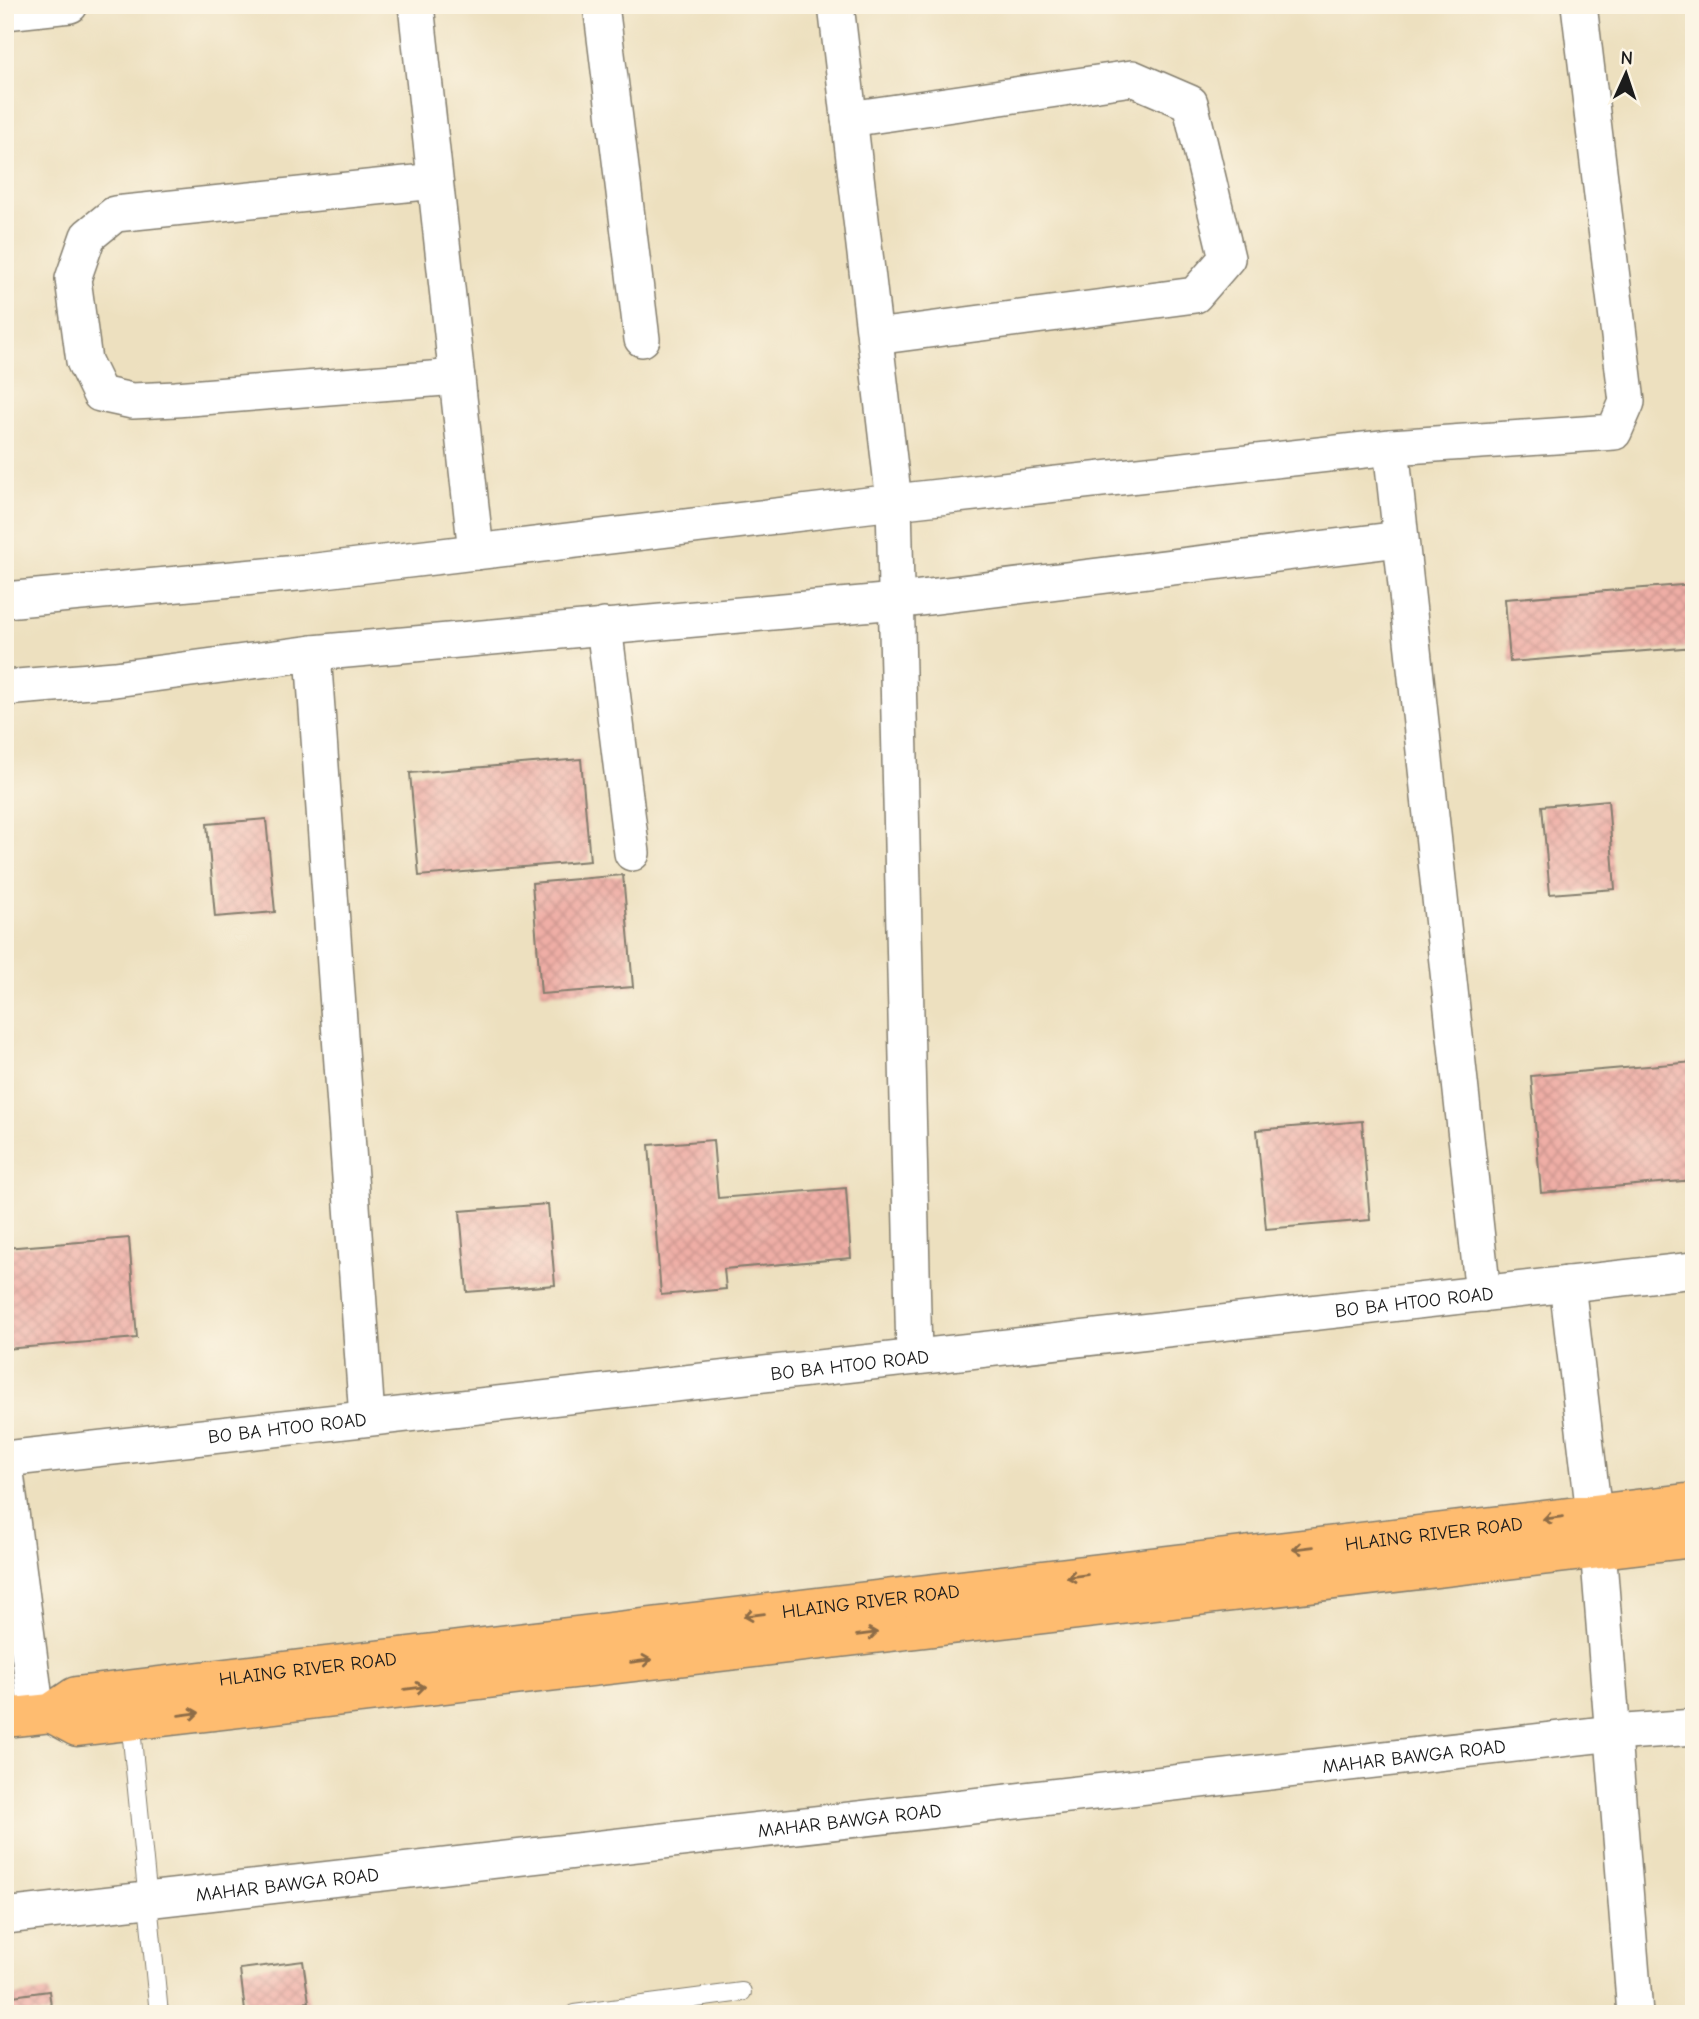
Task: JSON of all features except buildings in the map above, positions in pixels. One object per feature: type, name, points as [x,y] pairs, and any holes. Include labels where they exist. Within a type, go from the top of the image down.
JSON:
[{"type":"main road","name":"HLAING RIVER ROAD","points":[[31,1715],[77,1727],[127,1706],[1597,1531],[1694,1502]]},
{"type":"main road","name":"HLAING RIVER ROAD","points":[[1597,1531],[1694,1538]]},
{"type":"street","points":[[5,12],[70,5]]},
{"type":"street","points":[[416,5],[477,552]]},
{"type":"street","points":[[601,5],[642,339]]},
{"type":"street","points":[[836,5],[894,502],[914,1357]]},
{"type":"street","points":[[5,600],[308,572],[894,502],[1391,447],[1614,432],[1627,402],[1579,5]]},
{"type":"street","points":[[849,119],[1132,78],[1190,103],[1227,258],[1195,295],[875,337]]},
{"type":"street","points":[[435,181],[115,214],[88,236],[73,279],[84,361],[100,394],[132,401],[176,400],[457,377]]},
{"type":"street","points":[[1391,447],[1483,1294]]},
{"type":"street","points":[[5,688],[115,678],[313,653],[896,601],[1400,539]]},
{"type":"street","points":[[604,626],[632,853]]},
{"type":"street","points":[[313,653],[367,1418]]},
{"type":"street","name":"BO BA HTOO ROAD","points":[[5,1459],[1694,1270]]},
{"type":"street","points":[[1567,1284],[1597,1531],[1634,2014]]},
{"type":"street","points":[[5,1465],[31,1715]]},
{"type":"street","name":"MAHAR BAWGA ROAD","points":[[5,1916],[148,1902],[1613,1733],[1694,1727]]},
{"type":"lane","points":[[127,1706],[159,2014]]},
{"type":"lane","points":[[574,2014],[742,1992]]}]
